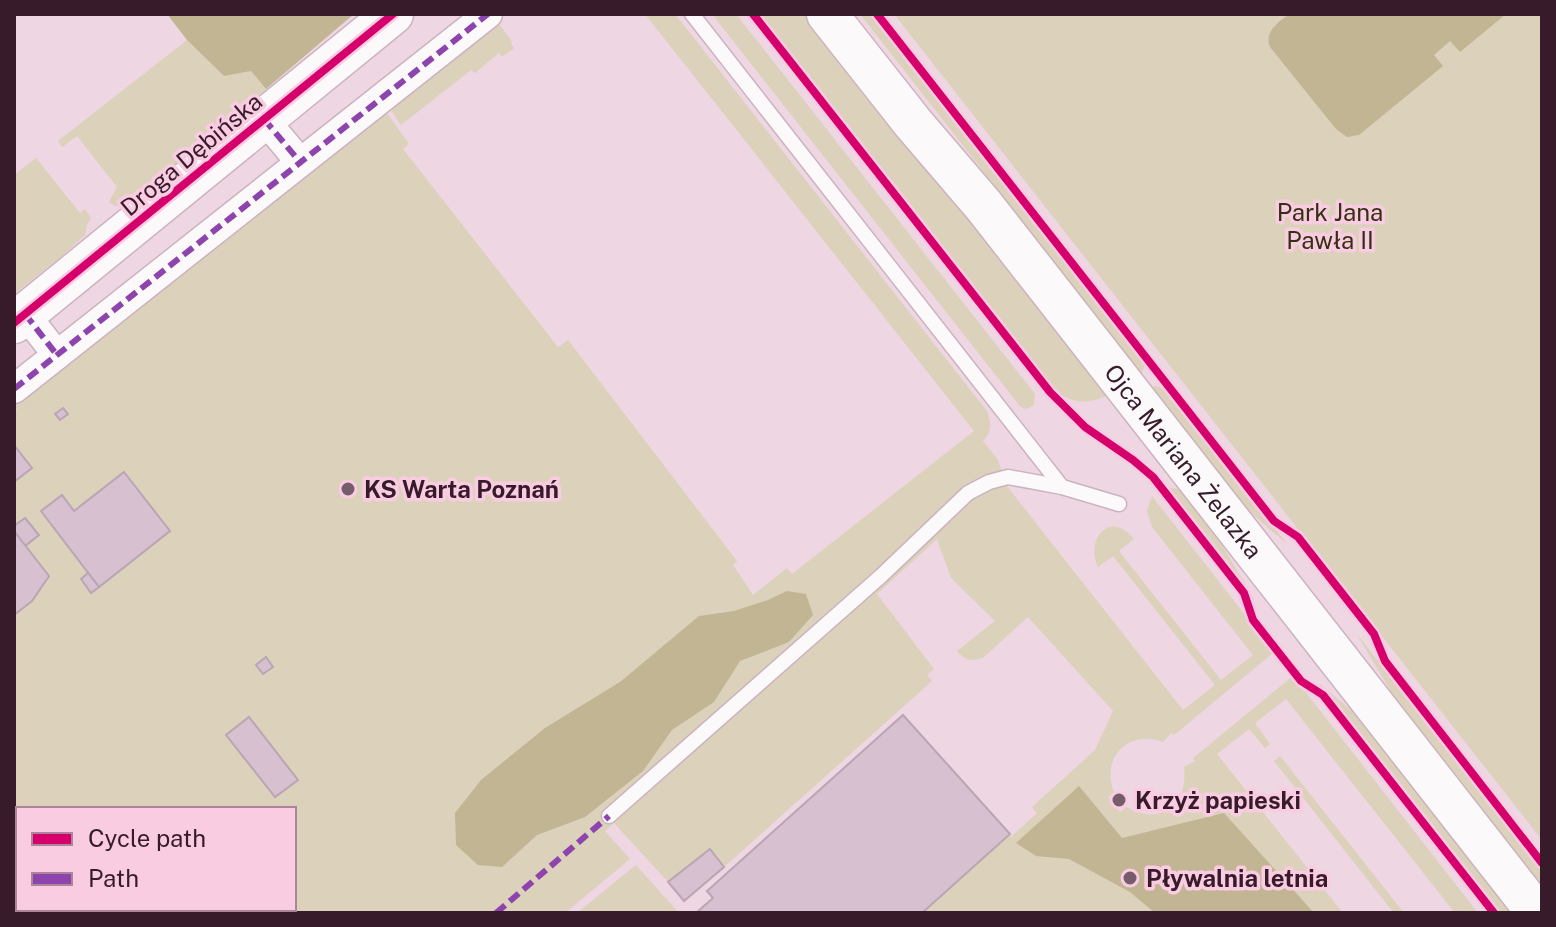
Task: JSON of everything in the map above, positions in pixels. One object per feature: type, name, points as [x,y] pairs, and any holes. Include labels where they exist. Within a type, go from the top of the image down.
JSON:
[{"type":"street","name":"Droga Dębińska","points":[[20,319],[393,14]]},
{"type":"street","points":[[14,389],[488,14]]},
{"type":"street","name":"Ojca Mariana Żelazka","points":[[827,14],[913,123],[994,218],[1537,913]]},
{"type":"street","points":[[264,119],[300,162]]},
{"type":"street","points":[[20,319],[57,355]]},
{"type":"lane","points":[[692,14],[1062,487]]},
{"type":"lane","points":[[609,816],[888,569],[968,493],[989,482],[1008,477],[1062,487],[1119,504]]},
{"type":"green space","name":"KS Warta Poznań","points":[[645,14],[675,14],[987,411],[990,427],[983,441],[998,460],[1006,485],[1183,710],[1215,685],[1113,556],[1098,567],[1095,547],[1102,531],[1116,527],[1125,530],[1134,539],[1119,551],[1221,680],[1253,655],[1152,527],[1147,511],[1152,496],[1274,652],[1163,742],[1139,740],[1120,749],[1111,768],[1114,792],[1108,797],[1120,812],[1127,807],[1150,814],[1169,808],[1182,792],[1184,767],[1195,761],[1193,758],[1293,676],[1478,913],[1455,913],[1286,699],[1255,723],[1270,744],[1265,748],[1249,729],[1217,754],[1343,913],[922,913],[1037,813],[1032,807],[1095,750],[1113,711],[1028,617],[984,657],[969,660],[963,657],[957,651],[995,621],[951,578],[937,539],[877,594],[934,669],[927,675],[932,681],[724,867],[709,849],[668,882],[614,823],[605,831],[630,859],[565,913],[14,913],[14,412],[17,409],[14,401],[384,109],[409,144],[403,149],[558,347],[568,340],[737,561],[733,565],[753,595],[787,568],[792,574],[974,431]]},
{"type":"green space","points":[[712,14],[736,14],[1035,394],[1034,405],[1027,408],[1020,406]]},
{"type":"green space","points":[[758,14],[807,14],[1106,396],[1079,401],[1053,389]]},
{"type":"green space","points":[[860,14],[871,14],[1143,362],[1145,366],[1141,373]]},
{"type":"green space","name":"Park Jana Pawła II","points":[[894,14],[1542,14],[1542,840]]},
{"type":"green space","points":[[496,19],[514,48],[502,57],[499,53],[475,73],[471,70],[401,125],[388,106]]},
{"type":"green space","points":[[187,40],[224,76],[251,71],[266,89],[129,203],[114,205],[109,202],[117,187],[77,136],[62,147],[58,141]]},
{"type":"green space","points":[[36,158],[80,213],[85,209],[91,218],[85,235],[14,294],[14,175]]},
{"type":"green space","points":[[1152,387],[1165,388],[1287,544],[1248,510]]},
{"type":"green space","points":[[1166,487],[1178,489],[1217,537],[1254,599],[1252,600]]},
{"type":"green space","points":[[1356,633],[1542,870],[1542,885],[1392,693]]},
{"type":"green space","points":[[1320,684],[1358,716],[1512,913],[1500,913]]},
{"type":"green space","points":[[1280,756],[1404,913],[1394,913],[1274,761]]},
{"type":"green space","points":[[636,865],[677,913],[577,913]]},
{"type":"shaded area","points":[[167,14],[354,14],[266,89],[251,71],[224,76],[187,40]]},
{"type":"shaded area","points":[[1289,14],[1506,14],[1460,52],[1450,41],[1434,55],[1443,66],[1359,135],[1347,137],[1336,129],[1270,47],[1270,32]]},
{"type":"shaded area","points":[[787,591],[806,594],[813,615],[789,642],[740,661],[714,702],[672,730],[643,771],[585,817],[537,835],[502,867],[478,865],[456,845],[455,813],[481,780],[545,728],[620,682],[699,616],[734,611]]},
{"type":"shaded area","name":"Pływalnia letnia","points":[[1079,786],[1122,838],[1224,813],[1314,913],[1155,913],[1130,892],[1069,859],[1036,856],[1016,843]]},
{"type":"building","points":[[63,408],[68,414],[60,420],[55,414]]},
{"type":"building","points":[[14,445],[32,468],[14,482]]},
{"type":"building","points":[[124,472],[170,531],[99,587],[41,511],[62,495],[74,511]]},
{"type":"building","points":[[25,518],[39,535],[25,546],[14,531],[14,526]]},
{"type":"building","points":[[14,531],[49,576],[32,601],[14,615]]},
{"type":"building","points":[[88,573],[99,587],[91,593],[81,579]]},
{"type":"building","points":[[266,657],[273,667],[263,674],[256,665]]},
{"type":"building","points":[[903,715],[1010,834],[922,913],[696,913],[713,898],[707,891]]},
{"type":"building","points":[[249,717],[298,780],[275,797],[226,735]]},
{"type":"building","points":[[710,849],[724,867],[684,901],[668,882]]},
{"type":"marked path","points":[[14,389],[488,14]]},
{"type":"marked path","points":[[264,119],[300,162]]},
{"type":"marked path","points":[[25,314],[57,355]]},
{"type":"marked path","points":[[496,913],[609,816]]},
{"type":"cycle path","points":[[14,323],[393,14]]},
{"type":"cycle path","points":[[753,14],[1050,392],[1085,427],[1153,477],[1244,593],[1253,620],[1301,681],[1323,695],[1494,913]]},
{"type":"cycle path","points":[[877,14],[1274,521],[1298,537],[1374,634],[1385,661],[1542,863]]},
{"type":"place","name":"KS Warta Poznań","points":[[348,489]]},
{"type":"place","name":"Krzyż papieski","points":[[1119,800]]},
{"type":"place","name":"Pływalnia letnia","points":[[1130,878]]}]
